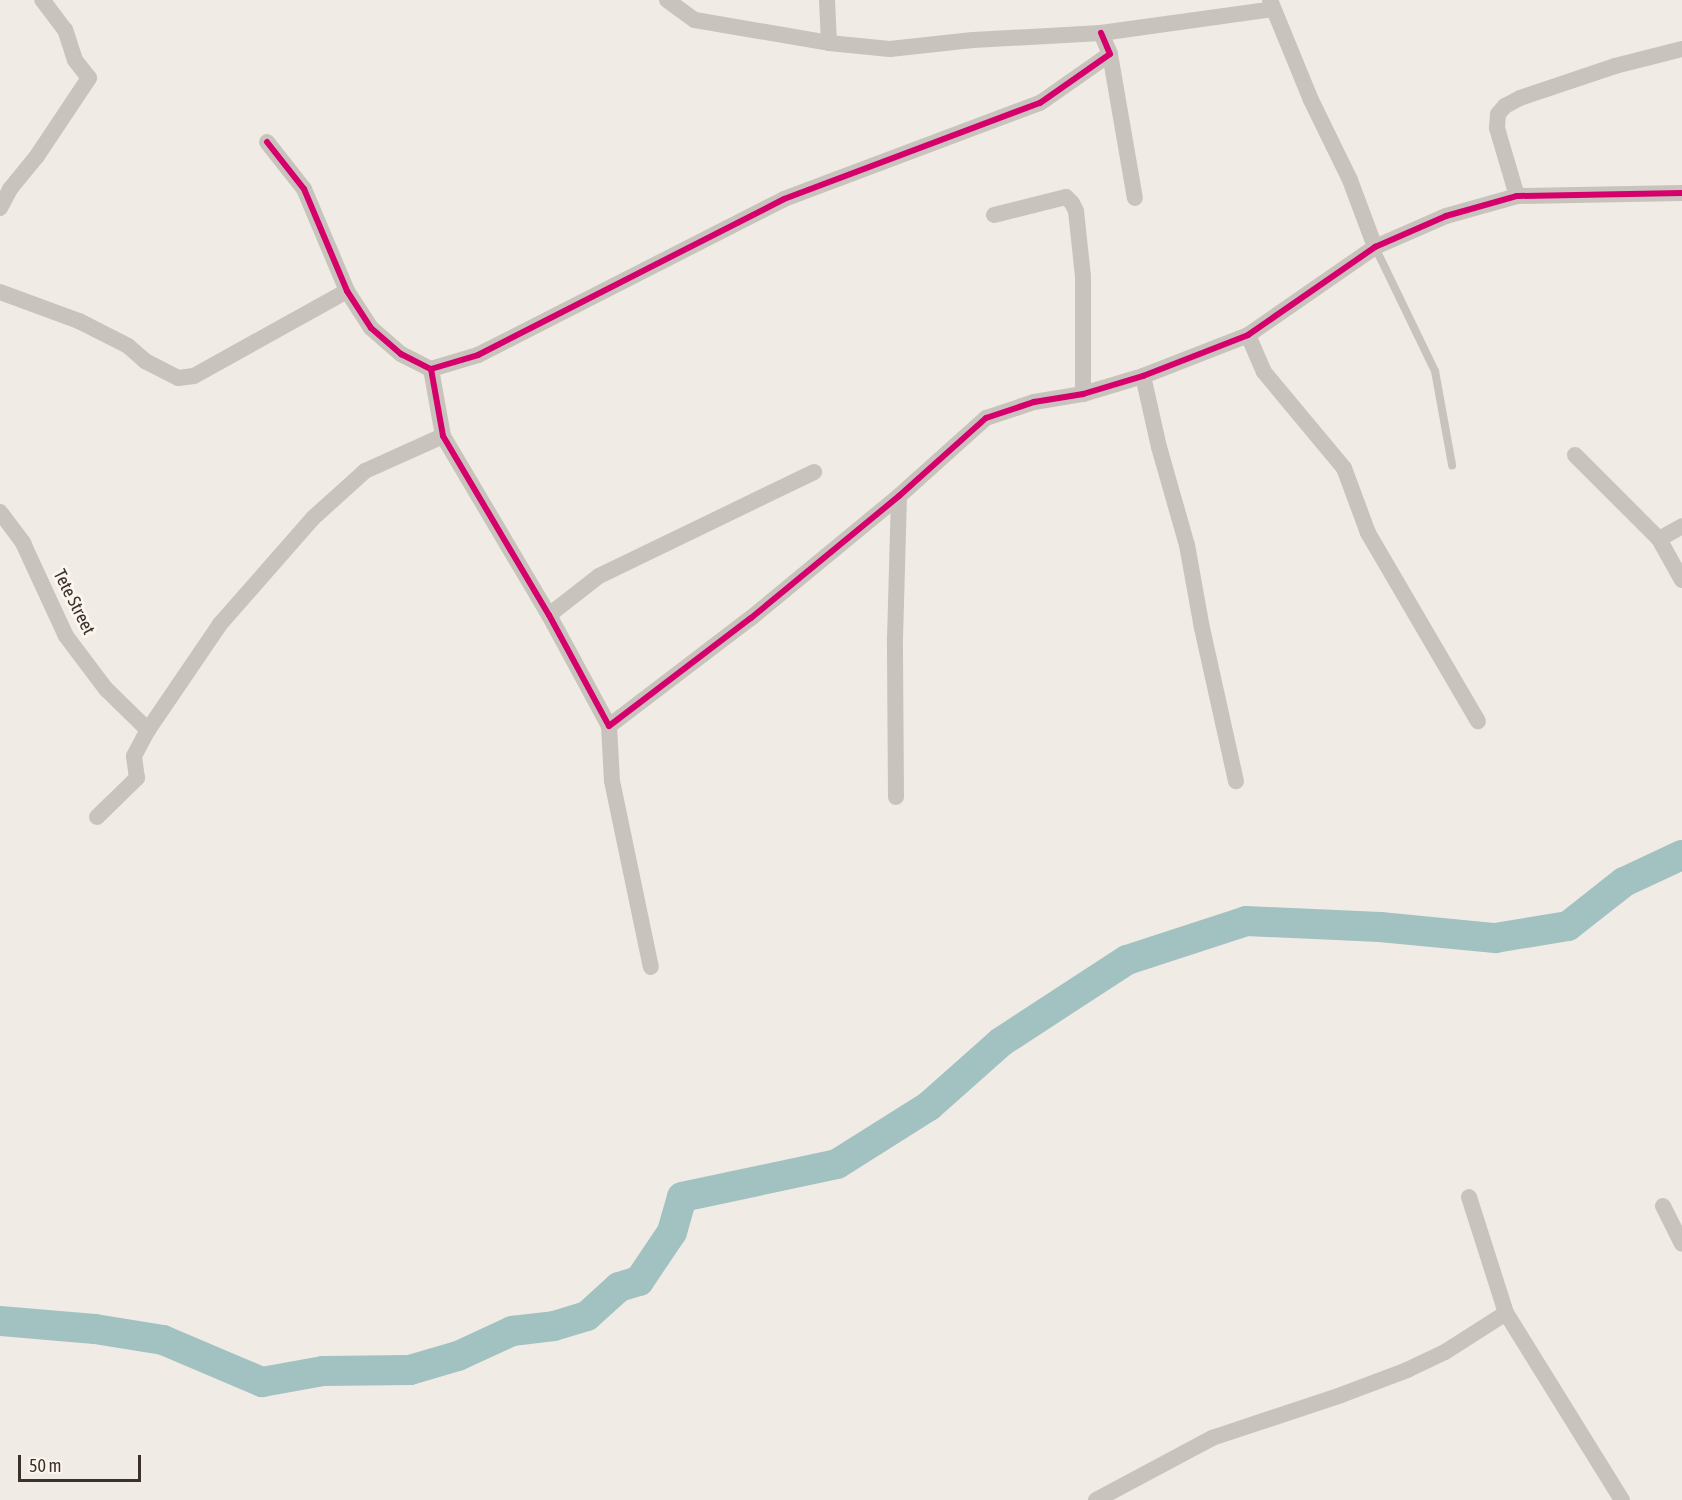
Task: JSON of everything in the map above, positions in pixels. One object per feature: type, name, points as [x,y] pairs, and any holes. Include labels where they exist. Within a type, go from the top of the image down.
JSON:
[{"type":"street","points":[[0,208],[10,189],[37,156],[89,78],[75,60],[65,30],[42,0]]},
{"type":"street","points":[[667,0],[695,20],[829,43],[890,49],[974,40],[1101,33],[1272,4],[1311,100],[1350,180],[1375,247]]},
{"type":"street","points":[[827,0],[829,43]]},
{"type":"street","points":[[1101,33],[1110,54],[1135,198]]},
{"type":"street","points":[[1517,196],[1497,128],[1498,114],[1505,106],[1520,98],[1614,66],[1682,49]]},
{"type":"street","points":[[267,142],[304,189],[348,291],[371,328],[401,354],[431,369],[478,356],[784,199],[1040,103],[1110,54]]},
{"type":"street","points":[[609,726],[751,618],[899,496],[986,418],[1034,402],[1083,394],[1143,376],[1248,335],[1375,247],[1446,216],[1517,196],[1682,193]]},
{"type":"street","points":[[994,215],[1065,198],[1072,202],[1076,211],[1083,276],[1083,394]]},
{"type":"street","points":[[0,292],[79,321],[128,346],[145,362],[178,378],[194,376],[348,291]]},
{"type":"street","points":[[1248,335],[1264,372],[1344,468],[1368,533],[1478,721]]},
{"type":"street","points":[[431,369],[443,436],[549,615],[609,726],[612,781],[651,967]]},
{"type":"street","points":[[1143,376],[1159,447],[1188,545],[1202,628],[1236,781]]},
{"type":"street","points":[[98,817],[137,778],[134,756],[148,730],[220,624],[313,518],[365,471],[443,436]]},
{"type":"street","points":[[1575,455],[1628,505],[1659,539],[1682,580]]},
{"type":"street","points":[[549,615],[599,576],[661,549],[814,472]]},
{"type":"street","points":[[896,797],[895,639],[899,496]]},
{"type":"street","name":"Tete Street","points":[[0,512],[23,543],[66,636],[106,689],[148,730]]},
{"type":"street","points":[[1659,539],[1682,526]]},
{"type":"street","points":[[1469,1197],[1506,1313],[1622,1500]]},
{"type":"street","points":[[1664,1206],[1682,1244]]},
{"type":"street","points":[[1096,1500],[1212,1438],[1341,1395],[1407,1370],[1445,1352],[1506,1313]]},
{"type":"lane","points":[[1375,247],[1435,371],[1452,465]]},
{"type":"waterway","points":[[0,1321],[95,1329],[163,1340],[262,1382],[323,1371],[410,1370],[458,1356],[512,1331],[554,1326],[587,1316],[619,1287],[639,1281],[672,1232],[682,1197],[837,1164],[929,1106],[1001,1042],[1127,960],[1246,921],[1380,927],[1495,938],[1568,926],[1624,882],[1682,855]]},
{"type":"cycle path","points":[[267,142],[304,189],[347,291],[371,328],[401,354],[431,369],[478,355],[784,199],[1040,103],[1110,54],[1101,33]]},
{"type":"cycle path","points":[[431,369],[443,436],[549,615],[609,726],[751,618],[899,496],[986,418],[1034,402],[1083,394],[1143,376],[1248,335],[1375,247],[1446,216],[1517,196],[1682,193]]}]
